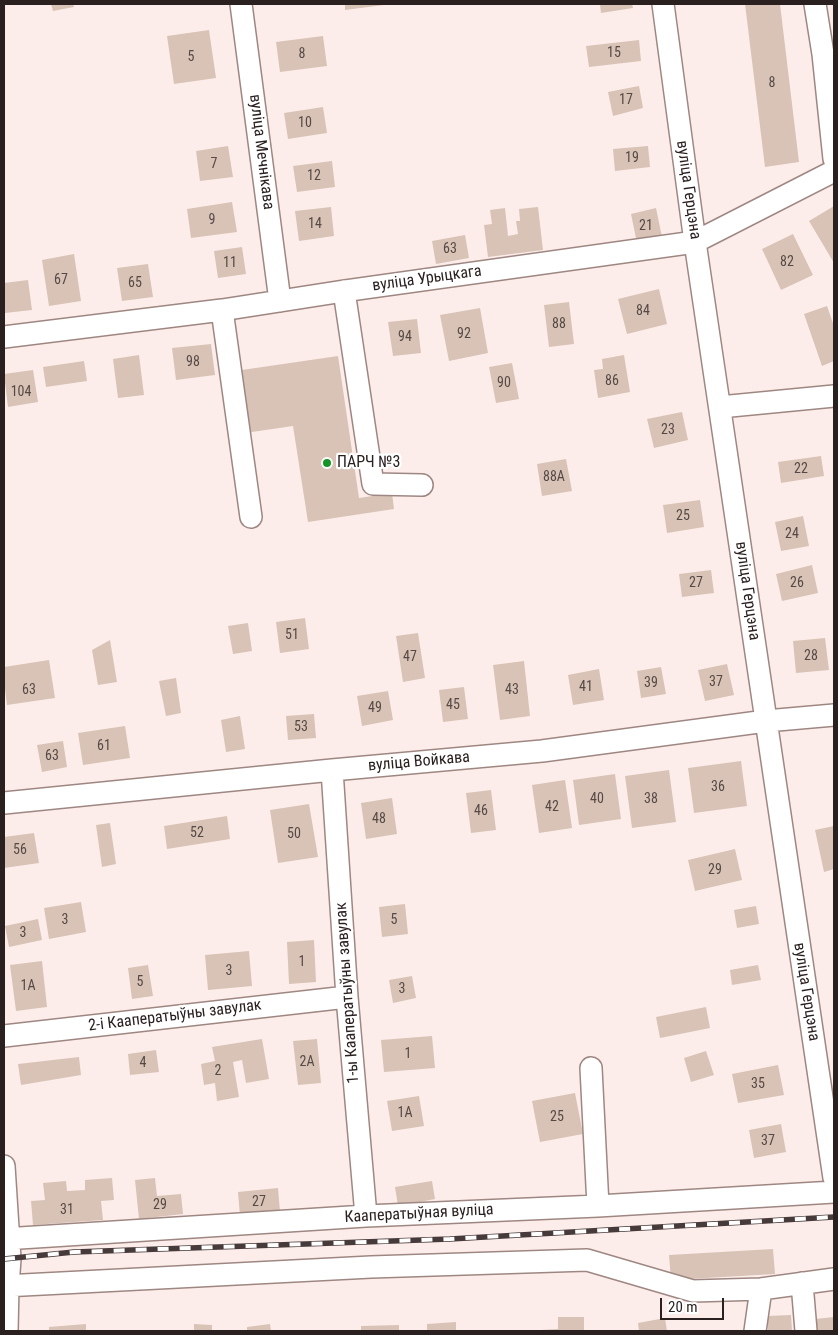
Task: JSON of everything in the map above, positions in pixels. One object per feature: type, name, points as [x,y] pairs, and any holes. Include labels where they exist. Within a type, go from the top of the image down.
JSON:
[{"type":"street","name":"вуліца Мечнікава","points":[[241,4],[280,301]]},
{"type":"street","name":"вуліца Герцэна","points":[[663,4],[695,242],[834,1178]]},
{"type":"street","points":[[815,4],[823,54],[834,159]]},
{"type":"street","name":"вуліца Урыцкага","points":[[4,337],[222,310],[695,242],[834,172]]},
{"type":"street","points":[[344,291],[373,484],[422,485]]},
{"type":"street","points":[[222,310],[251,518]]},
{"type":"street","points":[[720,408],[834,396]]},
{"type":"street","name":"вуліца Войкава","points":[[4,803],[542,751],[766,721],[834,715]]},
{"type":"street","name":"1-ы Кааператыўны завулак","points":[[332,770],[347,997],[366,1216]]},
{"type":"street","name":"2-і Кааператыўны завулак","points":[[4,1036],[347,997]]},
{"type":"street","points":[[591,1068],[598,1206]]},
{"type":"street","points":[[4,1166],[6,1239],[10,1259],[6,1286],[7,1331]]},
{"type":"street","name":"Кааператыўная вуліца","points":[[6,1239],[366,1216],[598,1206],[834,1192]]},
{"type":"street","points":[[6,1286],[371,1266],[587,1260],[693,1291],[761,1289],[834,1279]]},
{"type":"street","points":[[802,1283],[806,1331]]},
{"type":"street","points":[[755,1331],[761,1289]]},
{"type":"building","points":[[51,4],[73,4],[74,7],[53,11]]},
{"type":"building","points":[[345,4],[384,4],[384,5],[345,10]]},
{"type":"building","points":[[600,4],[632,4],[633,8],[601,13]]},
{"type":"building","points":[[745,4],[780,4],[799,162],[765,167]]},
{"type":"building","points":[[209,30],[216,78],[174,84],[167,36]]},
{"type":"building","points":[[323,36],[327,66],[280,72],[276,42]]},
{"type":"building","points":[[639,40],[641,61],[589,67],[586,46]]},
{"type":"building","points":[[639,86],[643,108],[613,116],[608,92]]},
{"type":"building","points":[[323,107],[327,133],[288,139],[284,113]]},
{"type":"building","points":[[228,146],[233,177],[200,181],[196,151]]},
{"type":"building","points":[[648,146],[650,167],[615,171],[613,149]]},
{"type":"building","points":[[332,161],[335,187],[297,192],[293,166]]},
{"type":"building","points":[[232,202],[237,232],[191,238],[187,209]]},
{"type":"building","points":[[834,206],[834,263],[809,221]]},
{"type":"building","points":[[331,207],[334,236],[299,241],[295,211]]},
{"type":"building","points":[[538,207],[543,250],[488,257],[484,225],[492,224],[490,210],[505,208],[508,236],[518,234],[516,221],[520,221],[519,209]]},
{"type":"building","points":[[656,208],[662,237],[637,243],[631,214]]},
{"type":"building","points":[[793,234],[813,275],[781,290],[762,249]]},
{"type":"building","points":[[465,235],[469,258],[436,264],[432,241]]},
{"type":"building","points":[[242,247],[246,274],[218,278],[214,251]]},
{"type":"building","points":[[74,254],[81,301],[49,306],[42,260]]},
{"type":"building","points":[[148,264],[153,297],[122,301],[117,268]]},
{"type":"building","points":[[28,280],[32,310],[5,313],[4,283]]},
{"type":"building","points":[[659,289],[667,324],[627,334],[618,299]]},
{"type":"building","points":[[569,302],[574,344],[549,347],[544,305]]},
{"type":"building","points":[[827,306],[834,326],[834,361],[822,366],[804,314]]},
{"type":"building","points":[[480,308],[488,353],[449,361],[440,315]]},
{"type":"building","points":[[417,319],[421,353],[393,356],[388,322]]},
{"type":"building","points":[[211,344],[215,375],[176,380],[172,348]]},
{"type":"building","points":[[139,355],[144,395],[118,398],[113,359]]},
{"type":"building","points":[[624,355],[630,392],[598,398],[594,370],[603,369],[602,359]]},
{"type":"building","name":"ПАРЧ №3","points":[[338,356],[359,498],[392,493],[394,509],[308,522],[293,426],[245,433],[235,371]]},
{"type":"building","points":[[84,361],[87,381],[46,387],[43,367]]},
{"type":"building","points":[[512,363],[519,399],[496,403],[489,367]]},
{"type":"building","points":[[33,370],[38,402],[8,407],[4,374]]},
{"type":"building","points":[[682,412],[688,440],[654,448],[647,419]]},
{"type":"building","points":[[821,456],[824,476],[781,483],[778,462]]},
{"type":"building","points":[[566,459],[572,491],[542,496],[537,464]]},
{"type":"building","points":[[700,500],[704,527],[667,533],[663,505]]},
{"type":"building","points":[[803,516],[809,546],[781,551],[775,522]]},
{"type":"building","points":[[812,565],[818,593],[782,601],[776,574]]},
{"type":"building","points":[[711,570],[714,593],[682,597],[679,574]]},
{"type":"building","points":[[305,618],[309,649],[280,653],[276,622]]},
{"type":"building","points":[[248,623],[252,651],[233,654],[228,626]]},
{"type":"building","points":[[418,633],[425,678],[403,682],[396,636]]},
{"type":"building","points":[[825,638],[829,670],[796,673],[793,641]]},
{"type":"building","points":[[110,640],[117,682],[98,685],[92,650]]},
{"type":"building","points":[[49,660],[55,698],[7,705],[4,667]]},
{"type":"building","points":[[524,661],[530,716],[500,720],[493,665]]},
{"type":"building","points":[[727,664],[734,695],[705,701],[698,670]]},
{"type":"building","points":[[661,667],[666,694],[641,698],[637,671]]},
{"type":"building","points":[[599,669],[604,700],[573,705],[568,675]]},
{"type":"building","points":[[176,678],[181,713],[166,716],[159,681]]},
{"type":"building","points":[[464,687],[468,719],[443,722],[439,690]]},
{"type":"building","points":[[388,691],[393,720],[362,726],[357,696]]},
{"type":"building","points":[[314,714],[316,738],[288,740],[286,716]]},
{"type":"building","points":[[240,716],[245,749],[226,752],[221,720]]},
{"type":"building","points":[[125,726],[130,758],[83,765],[78,733]]},
{"type":"building","points":[[63,741],[67,767],[42,772],[37,745]]},
{"type":"building","points":[[741,761],[747,806],[694,813],[688,768]]},
{"type":"building","points":[[669,770],[676,822],[632,828],[625,776]]},
{"type":"building","points":[[615,774],[621,819],[579,825],[573,780]]},
{"type":"building","points":[[565,780],[572,828],[539,833],[532,785]]},
{"type":"building","points":[[491,790],[496,830],[471,833],[466,793]]},
{"type":"building","points":[[392,798],[397,834],[366,839],[361,803]]},
{"type":"building","points":[[309,804],[318,857],[278,863],[270,810]]},
{"type":"building","points":[[227,816],[230,839],[167,849],[164,826]]},
{"type":"building","points":[[110,823],[116,864],[102,867],[96,825]]},
{"type":"building","points":[[834,826],[834,869],[824,872],[815,830]]},
{"type":"building","points":[[34,833],[39,863],[4,868],[4,837]]},
{"type":"building","points":[[735,849],[742,880],[695,891],[688,860]]},
{"type":"building","points":[[81,902],[86,932],[49,939],[44,908]]},
{"type":"building","points":[[405,904],[408,934],[382,937],[379,907]]},
{"type":"building","points":[[756,906],[759,924],[737,928],[734,910]]},
{"type":"building","points":[[38,919],[42,940],[9,947],[5,926]]},
{"type":"building","points":[[314,940],[316,982],[289,984],[287,942]]},
{"type":"building","points":[[249,951],[252,986],[208,990],[205,955]]},
{"type":"building","points":[[42,961],[47,1007],[16,1011],[10,965]]},
{"type":"building","points":[[148,965],[153,996],[132,999],[128,968]]},
{"type":"building","points":[[758,965],[761,980],[732,985],[730,970]]},
{"type":"building","points":[[412,976],[416,998],[393,1003],[389,980]]},
{"type":"building","points":[[706,1007],[710,1028],[660,1038],[656,1017]]},
{"type":"building","points":[[432,1036],[435,1068],[384,1072],[381,1040]]},
{"type":"building","points":[[262,1039],[269,1079],[246,1083],[242,1060],[233,1062],[239,1097],[217,1101],[215,1083],[204,1085],[201,1064],[215,1061],[212,1047]]},
{"type":"building","points":[[317,1039],[321,1083],[298,1085],[293,1041]]},
{"type":"building","points":[[156,1050],[159,1072],[130,1075],[128,1054]]},
{"type":"building","points":[[706,1051],[714,1075],[691,1082],[684,1058]]},
{"type":"building","points":[[79,1057],[81,1075],[21,1085],[18,1064]]},
{"type":"building","points":[[778,1065],[784,1095],[738,1103],[732,1074]]},
{"type":"building","points":[[575,1093],[583,1134],[540,1142],[532,1101]]},
{"type":"building","points":[[419,1096],[424,1126],[392,1131],[387,1101]]},
{"type":"building","points":[[781,1124],[786,1152],[754,1158],[749,1130]]},
{"type":"building","points":[[112,1178],[114,1200],[101,1201],[103,1220],[33,1225],[31,1201],[45,1200],[43,1183],[66,1181],[67,1191],[85,1190],[85,1180]]},
{"type":"building","points":[[155,1178],[157,1196],[181,1194],[183,1214],[139,1219],[135,1180]]},
{"type":"building","points":[[432,1181],[435,1199],[398,1206],[395,1187]]},
{"type":"building","points":[[278,1188],[280,1212],[240,1216],[238,1192]]},
{"type":"building","points":[[773,1249],[775,1274],[671,1280],[669,1255]]},
{"type":"building","points":[[791,1315],[792,1331],[768,1331],[767,1316]]},
{"type":"building","points":[[558,1317],[584,1317],[584,1331],[540,1331],[558,1329]]},
{"type":"building","points":[[834,1317],[834,1331],[816,1331],[815,1319]]},
{"type":"building","points":[[665,1318],[667,1331],[639,1331],[638,1323]]},
{"type":"building","points":[[456,1322],[456,1331],[427,1331],[427,1324]]},
{"type":"building","points":[[86,1324],[86,1331],[49,1331],[49,1327]]},
{"type":"building","points":[[194,1324],[212,1325],[212,1331],[194,1331]]},
{"type":"building","points":[[270,1324],[271,1331],[247,1331],[247,1327]]},
{"type":"building","points":[[399,1325],[399,1331],[361,1331],[361,1326]]},
{"type":"railway","points":[[4,1259],[74,1252],[450,1239],[834,1217]]},
{"type":"place","name":"ПАРЧ №3","points":[[327,463]]}]
